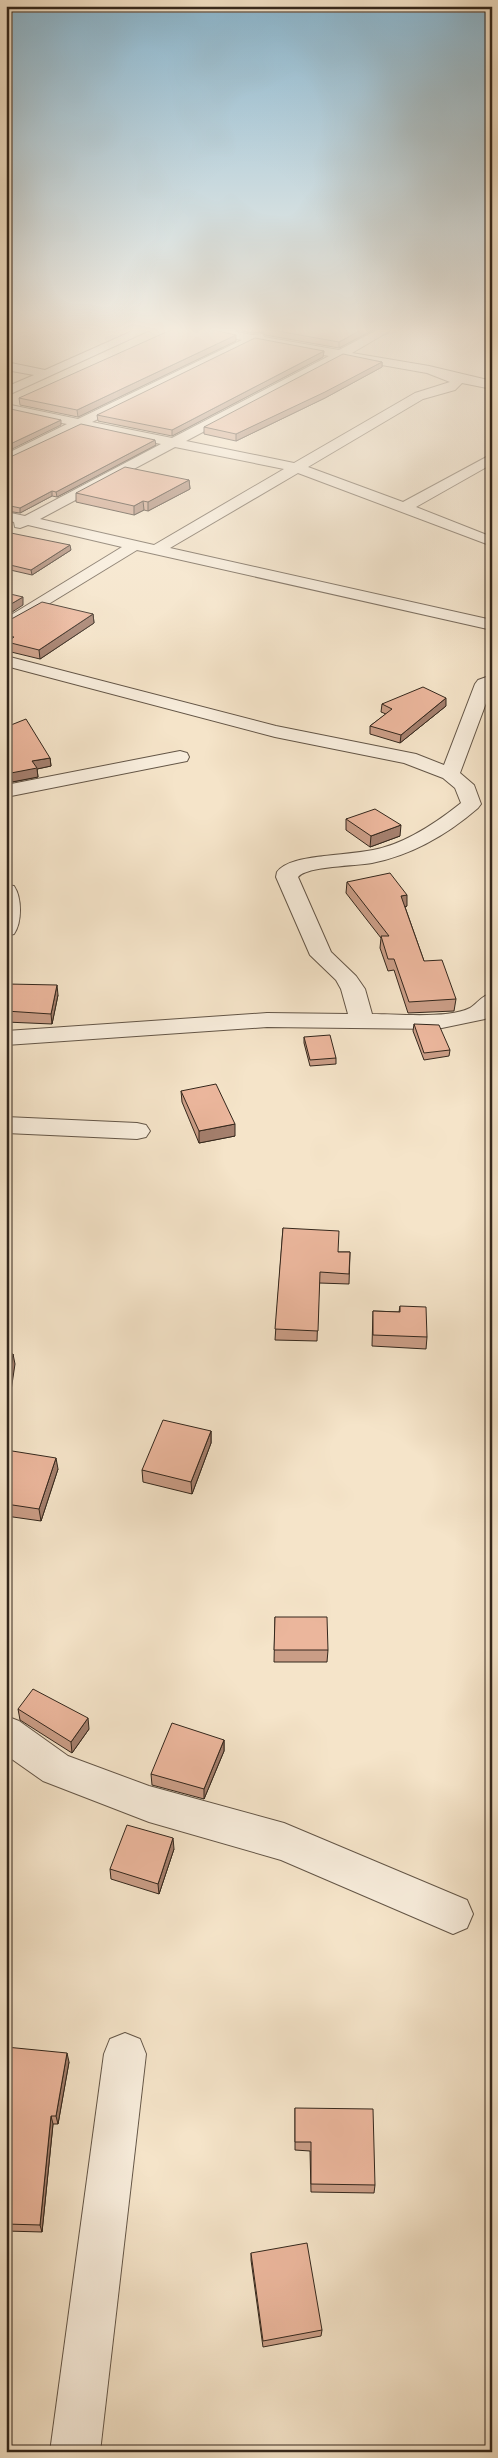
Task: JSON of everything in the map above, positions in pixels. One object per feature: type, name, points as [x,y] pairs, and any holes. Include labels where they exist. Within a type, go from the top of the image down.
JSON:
[{"type":"street","points":[[6,459],[37,444]]},
{"type":"street","points":[[6,532],[173,444]]},
{"type":"street","points":[[184,444],[296,468],[405,507],[492,542]]},
{"type":"street","points":[[156,550],[338,444]]},
{"type":"street","points":[[405,507],[492,458]]},
{"type":"street","points":[[6,516],[492,625]]},
{"type":"street","points":[[6,624],[135,545]]},
{"type":"street","points":[[6,661],[275,731],[409,758],[450,774],[464,785],[471,804],[460,814],[398,849],[375,856],[300,868],[288,872],[287,877],[321,955],[345,976],[353,989],[362,1020]]},
{"type":"street","points":[[14,678],[31,668]]},
{"type":"street","points":[[450,774],[484,684],[492,680]]},
{"type":"street","points":[[6,791],[180,757]]},
{"type":"street","points":[[6,891],[9,908],[6,929]]},
{"type":"street","points":[[6,1038],[267,1020],[437,1022],[465,1018],[477,1014],[492,1000]]},
{"type":"street","points":[[6,1125],[137,1131]]},
{"type":"street","points":[[6,1733],[56,1769],[149,1804],[284,1842],[452,1914]]},
{"type":"street","points":[[75,2452],[125,2054]]},
{"type":"building","points":[[39,444],[148,444],[56,492],[52,491],[20,508],[6,505],[6,459]]},
{"type":"building","points":[[125,467],[189,480],[148,502],[143,501],[134,506],[76,493]]},
{"type":"building","points":[[6,532],[70,545],[31,570],[6,564]]},
{"type":"building","points":[[6,593],[23,597],[6,607]]},
{"type":"building","points":[[42,602],[93,614],[39,650],[7,642],[14,637],[6,636],[6,622]]},
{"type":"building","points":[[423,687],[446,698],[401,735],[370,726],[392,709],[382,704]]},
{"type":"building","points":[[26,719],[50,758],[32,761],[37,768],[11,773],[6,765],[6,727]]},
{"type":"building","points":[[375,809],[401,825],[371,836],[346,819]]},
{"type":"building","points":[[390,873],[407,895],[401,896],[424,961],[442,960],[456,999],[409,1002],[394,959],[388,959],[381,936],[389,936],[347,882]]},
{"type":"building","points":[[10,963],[8,984],[57,985],[51,1014],[6,1011],[6,964]]},
{"type":"building","points":[[414,1024],[439,1025],[450,1050],[424,1053]]},
{"type":"building","points":[[330,1035],[336,1058],[310,1060],[304,1037]]},
{"type":"building","points":[[216,1084],[235,1124],[199,1131],[181,1091]]},
{"type":"building","points":[[283,1228],[339,1231],[338,1252],[350,1252],[349,1274],[320,1272],[318,1331],[275,1329]]},
{"type":"building","points":[[400,1306],[426,1307],[427,1337],[373,1335],[373,1311],[400,1312]]},
{"type":"building","points":[[6,1354],[13,1354],[6,1401]]},
{"type":"building","points":[[6,1404],[9,1405],[6,1417]]},
{"type":"building","points":[[163,1420],[211,1431],[191,1482],[142,1470]]},
{"type":"building","points":[[6,1450],[56,1458],[39,1509],[6,1504]]},
{"type":"building","points":[[275,1617],[327,1617],[328,1650],[274,1650]]},
{"type":"building","points":[[33,1689],[88,1718],[71,1742],[18,1709]]},
{"type":"building","points":[[172,1723],[224,1740],[204,1789],[151,1774]]},
{"type":"building","points":[[127,1825],[173,1838],[158,1884],[110,1869]]},
{"type":"building","points":[[6,2047],[67,2053],[56,2116],[51,2116],[40,2225],[6,2224]]},
{"type":"building","points":[[295,2108],[373,2109],[375,2185],[311,2184],[311,2142],[295,2142]]},
{"type":"building","points":[[307,2243],[322,2330],[263,2341],[251,2253]]}]
